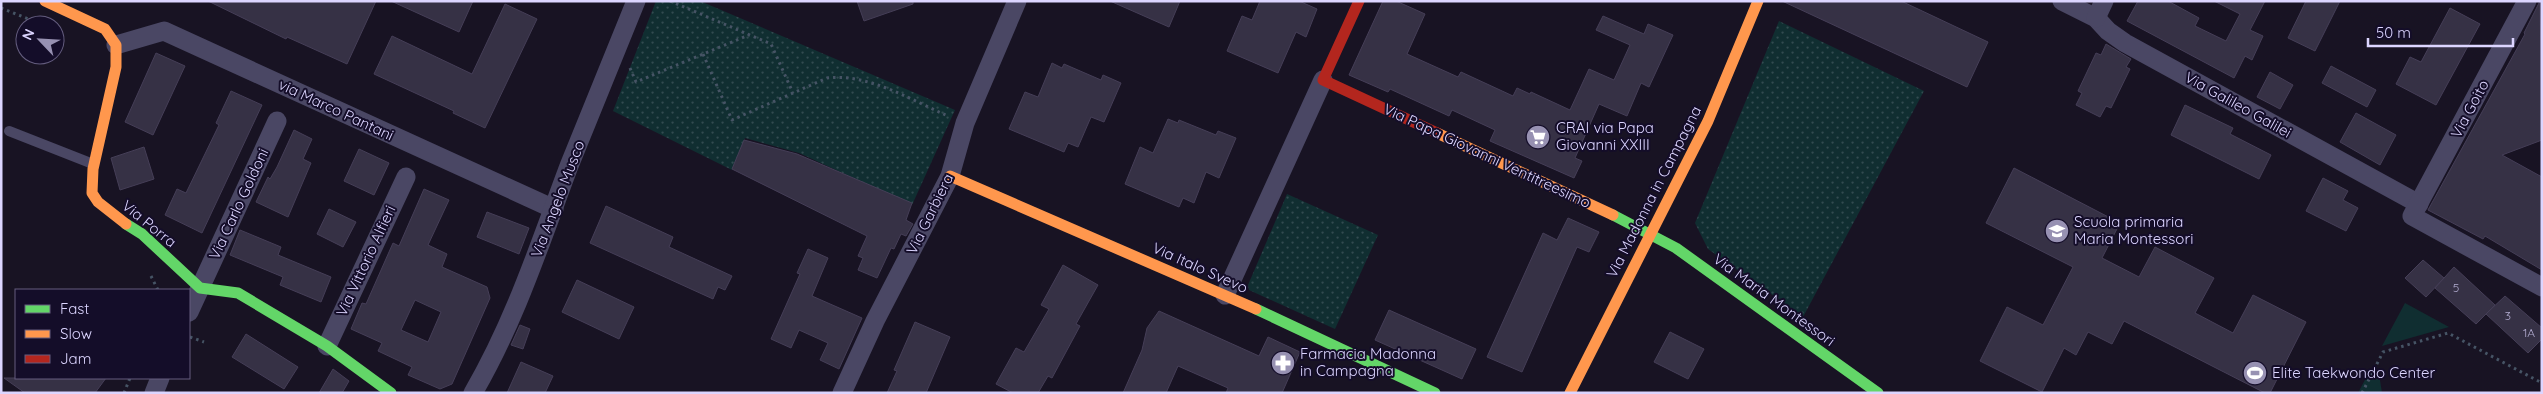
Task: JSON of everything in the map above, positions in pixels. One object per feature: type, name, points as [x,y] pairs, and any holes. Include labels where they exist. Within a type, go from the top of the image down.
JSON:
[{"type":"street","points":[[45,1],[105,29],[116,45]]},
{"type":"street","name":"Via Angelo Musco","points":[[474,393],[488,369],[522,295],[636,1]]},
{"type":"street","name":"Via Garbiera","points":[[842,393],[875,321],[950,176],[965,123],[1017,1]]},
{"type":"street","points":[[1225,295],[1359,1]]},
{"type":"street","name":"Via Madonna in Campagna","points":[[1570,393],[1708,121],[1758,1]]},
{"type":"street","name":"Via Galileo Galilei","points":[[2062,1],[2096,18],[2108,31],[2125,43],[2415,210],[2542,287]]},
{"type":"street","points":[[2096,18],[2104,1]]},
{"type":"street","name":"Via Goito","points":[[2415,210],[2527,1]]},
{"type":"street","name":"via Marco Pantani","points":[[116,45],[164,31],[554,209]]},
{"type":"street","name":"Via Porra","points":[[116,45],[116,67],[94,164],[92,193],[98,202],[114,216],[142,234],[200,288]]},
{"type":"street","name":"Via Papa Giovanni Ventitreesimo","points":[[1323,80],[1651,233]]},
{"type":"street","name":"Via Carlo Goldoni","points":[[190,310],[277,121]]},
{"type":"street","name":"Via Italo Svevo","points":[[950,176],[1225,295],[1436,393]]},
{"type":"street","name":"Via Vittorio Alfieri","points":[[326,346],[406,177]]},
{"type":"street","name":"Via Maria Montessori","points":[[1651,233],[1676,248],[1878,393]]},
{"type":"street","points":[[200,288],[238,293],[326,346],[391,393]]},
{"type":"street","points":[[154,393],[160,379]]},
{"type":"lane","points":[[9,131],[94,164]]},
{"type":"path","points":[[670,1],[771,44],[793,93]]},
{"type":"path","points":[[1,8],[18,15]]},
{"type":"path","points":[[616,53],[625,56],[636,82],[750,35]]},
{"type":"path","points":[[703,54],[732,120],[827,78],[853,78],[965,123]]},
{"type":"path","points":[[2362,393],[2383,352],[2448,333],[2542,383]]},
{"type":"path","points":[[190,337],[204,342]]},
{"type":"path","points":[[124,393],[130,379]]},
{"type":"green space","points":[[656,1],[700,1],[955,110],[912,205],[799,153],[745,138],[732,170],[613,111]]},
{"type":"green space","points":[[1779,21],[1924,91],[1803,317],[1708,249],[1695,223]]},
{"type":"green space","points":[[1287,194],[1378,235],[1335,329],[1249,290],[1248,285]]},
{"type":"green space","points":[[2405,303],[2449,327],[2382,346]]},
{"type":"green space","points":[[2368,374],[2380,380],[2382,393],[2358,393]]},
{"type":"building","points":[[208,1],[376,1],[347,64],[287,37],[286,39]]},
{"type":"building","points":[[391,1],[473,1],[459,32]]},
{"type":"building","points":[[857,1],[913,1],[913,4],[864,21]]},
{"type":"building","points":[[1110,1],[1180,1],[1169,27]]},
{"type":"building","points":[[1260,1],[1299,1],[1317,9],[1306,37],[1296,32],[1278,73],[1227,51],[1242,16],[1252,20]]},
{"type":"building","points":[[1383,1],[1396,1],[1425,14],[1407,54],[1458,77],[1461,72],[1513,96],[1517,88],[1530,94],[1531,92],[1570,110],[1589,69],[1614,80],[1630,45],[1596,30],[1603,16],[1644,34],[1648,24],[1673,35],[1649,87],[1641,83],[1627,116],[1599,104],[1575,158],[1582,161],[1574,178],[1490,141],[1495,130],[1452,110],[1449,116],[1390,89],[1388,92],[1349,75]]},
{"type":"building","points":[[1782,1],[1901,1],[1988,42],[1967,87]]},
{"type":"building","points":[[2138,1],[2168,1],[2199,18],[2195,26],[2226,41],[2240,14],[2214,1],[2265,1],[2250,30],[2263,36],[2252,60],[2245,56],[2234,78],[2127,21]]},
{"type":"building","points":[[2306,1],[2340,1],[2315,51],[2288,38]]},
{"type":"building","points":[[2540,1],[2542,140],[2502,155],[2542,177],[2542,270],[2485,236],[2483,239],[2428,210],[2525,34]]},
{"type":"building","points":[[505,4],[537,19],[485,128],[453,113],[454,111],[374,74],[392,36],[472,74]]},
{"type":"building","points":[[2450,8],[2480,24],[2436,105],[2396,84],[2410,57],[2421,62]]},
{"type":"building","points":[[2106,44],[2131,59],[2126,67],[2130,69],[2111,108],[2106,106],[2100,117],[2076,105],[2082,93],[2078,91],[2096,53],[2101,55]]},
{"type":"building","points":[[156,53],[185,66],[153,135],[125,122]]},
{"type":"building","points":[[1052,63],[1062,68],[1064,64],[1101,80],[1103,75],[1121,83],[1104,122],[1091,117],[1078,147],[1068,143],[1064,152],[1009,129],[1025,92],[1038,97]]},
{"type":"building","points":[[2331,66],[2376,90],[2367,107],[2322,83]]},
{"type":"building","points":[[2270,72],[2293,85],[2280,109],[2257,97]]},
{"type":"building","points":[[231,91],[262,105],[202,233],[165,215],[177,189],[186,193],[219,125],[216,123]]},
{"type":"building","points":[[2185,105],[2233,128],[2230,134],[2271,155],[2259,179],[2171,135]]},
{"type":"building","points":[[2356,113],[2396,135],[2380,165],[2340,142]]},
{"type":"building","points":[[1168,119],[1178,123],[1179,120],[1216,135],[1218,131],[1236,138],[1219,178],[1206,172],[1194,203],[1183,198],[1179,207],[1125,184],[1140,147],[1153,153]]},
{"type":"building","points":[[294,130],[312,139],[303,159],[311,163],[288,217],[256,202],[268,177],[270,179],[277,167]]},
{"type":"building","points":[[744,140],[797,154],[912,203],[906,220],[913,224],[906,236],[901,234],[894,249],[891,248],[877,278],[858,270],[863,258],[858,256],[867,236],[732,169]]},
{"type":"building","points":[[144,147],[154,179],[120,190],[111,158]]},
{"type":"building","points":[[359,149],[389,163],[374,195],[344,181]]},
{"type":"building","points":[[2014,168],[2120,223],[2102,258],[2139,277],[2155,247],[2214,278],[2195,313],[2233,333],[2253,295],[2306,322],[2270,393],[2265,393],[2124,321],[2112,344],[2088,332],[2076,355],[2064,348],[2042,392],[1980,361],[2007,307],[2043,325],[2073,267],[1986,223]]},
{"type":"building","points":[[2323,178],[2348,191],[2343,200],[2358,208],[2346,231],[2306,211]]},
{"type":"building","points":[[424,189],[449,200],[428,245],[447,254],[442,267],[487,287],[490,298],[452,384],[440,389],[408,375],[412,367],[378,351],[382,343],[351,329],[362,303],[366,304],[393,243],[399,246]],"holes":[[[415,300],[441,312],[428,342],[401,330]]]},
{"type":"building","points":[[606,206],[673,237],[669,247],[732,276],[725,290],[718,287],[713,299],[590,243]]},
{"type":"building","points":[[329,209],[356,222],[343,247],[317,234]]},
{"type":"building","points":[[487,212],[529,228],[519,254],[477,237]]},
{"type":"building","points":[[1568,218],[1599,232],[1589,252],[1577,247],[1522,372],[1487,357],[1543,233],[1557,240]]},
{"type":"building","points":[[240,230],[281,247],[278,255],[331,277],[321,302],[280,285],[283,277],[230,255]]},
{"type":"building","points":[[808,249],[828,258],[812,296],[862,318],[839,369],[820,360],[828,343],[799,330],[791,348],[771,339],[800,274],[797,273]]},
{"type":"building","points":[[2423,260],[2444,278],[2426,297],[2405,278]]},
{"type":"building","points":[[1063,265],[1098,285],[1076,324],[1080,326],[1052,378],[1048,376],[1038,393],[1013,393],[996,384],[1016,348],[1024,352],[1049,309],[1041,305]]},
{"type":"building","points":[[2454,267],[2495,305],[2476,324],[2435,288]]},
{"type":"building","points":[[577,280],[634,307],[619,339],[562,312]]},
{"type":"building","points":[[2505,296],[2542,328],[2542,339],[2528,353],[2486,314]]},
{"type":"building","points":[[1389,310],[1476,349],[1462,379],[1375,340]]},
{"type":"building","points":[[1159,311],[1259,356],[1268,337],[1300,352],[1282,393],[1226,393],[1228,388],[1178,366],[1166,393],[1123,393],[1142,350],[1147,328]]},
{"type":"building","points":[[915,322],[950,337],[926,393],[887,393],[897,371],[894,370]]},
{"type":"building","points":[[520,325],[530,329],[523,349],[511,345]]},
{"type":"building","points":[[1670,332],[1704,349],[1688,379],[1654,362]]},
{"type":"building","points":[[246,334],[298,367],[284,389],[232,357]]},
{"type":"building","points":[[521,362],[553,376],[545,393],[507,393]]},
{"type":"building","points":[[333,369],[349,381],[342,393],[319,393]]},
{"type":"building","points":[[4,378],[105,379],[95,393],[25,393]]},
{"type":"traffic: fast","points":[[1613,215],[1676,248],[1878,393]]},
{"type":"traffic: fast","points":[[126,224],[142,234],[200,288],[238,293],[327,346],[391,393]]},
{"type":"traffic: fast","points":[[1256,309],[1435,393]]},
{"type":"traffic: slow","points":[[45,1],[105,29],[116,45],[116,67],[93,169],[92,193],[98,202],[126,224]]},
{"type":"traffic: slow","points":[[1570,393],[1708,121],[1758,1]]},
{"type":"traffic: slow","points":[[1437,133],[1613,215]]},
{"type":"traffic: slow","points":[[950,176],[1256,309]]},
{"type":"traffic: jam","points":[[1359,1],[1323,80],[1437,133]]},
{"type":"place","name":"CRAI via Papa Giovanni XXIII","points":[[1538,137]]},
{"type":"place","name":"Scuola primaria Maria Montessori","points":[[2057,231]]},
{"type":"place","name":"Farmacia Madonna in Campagna","points":[[1283,363]]},
{"type":"place","name":"Elite Taekwondo Center","points":[[2255,373]]}]
